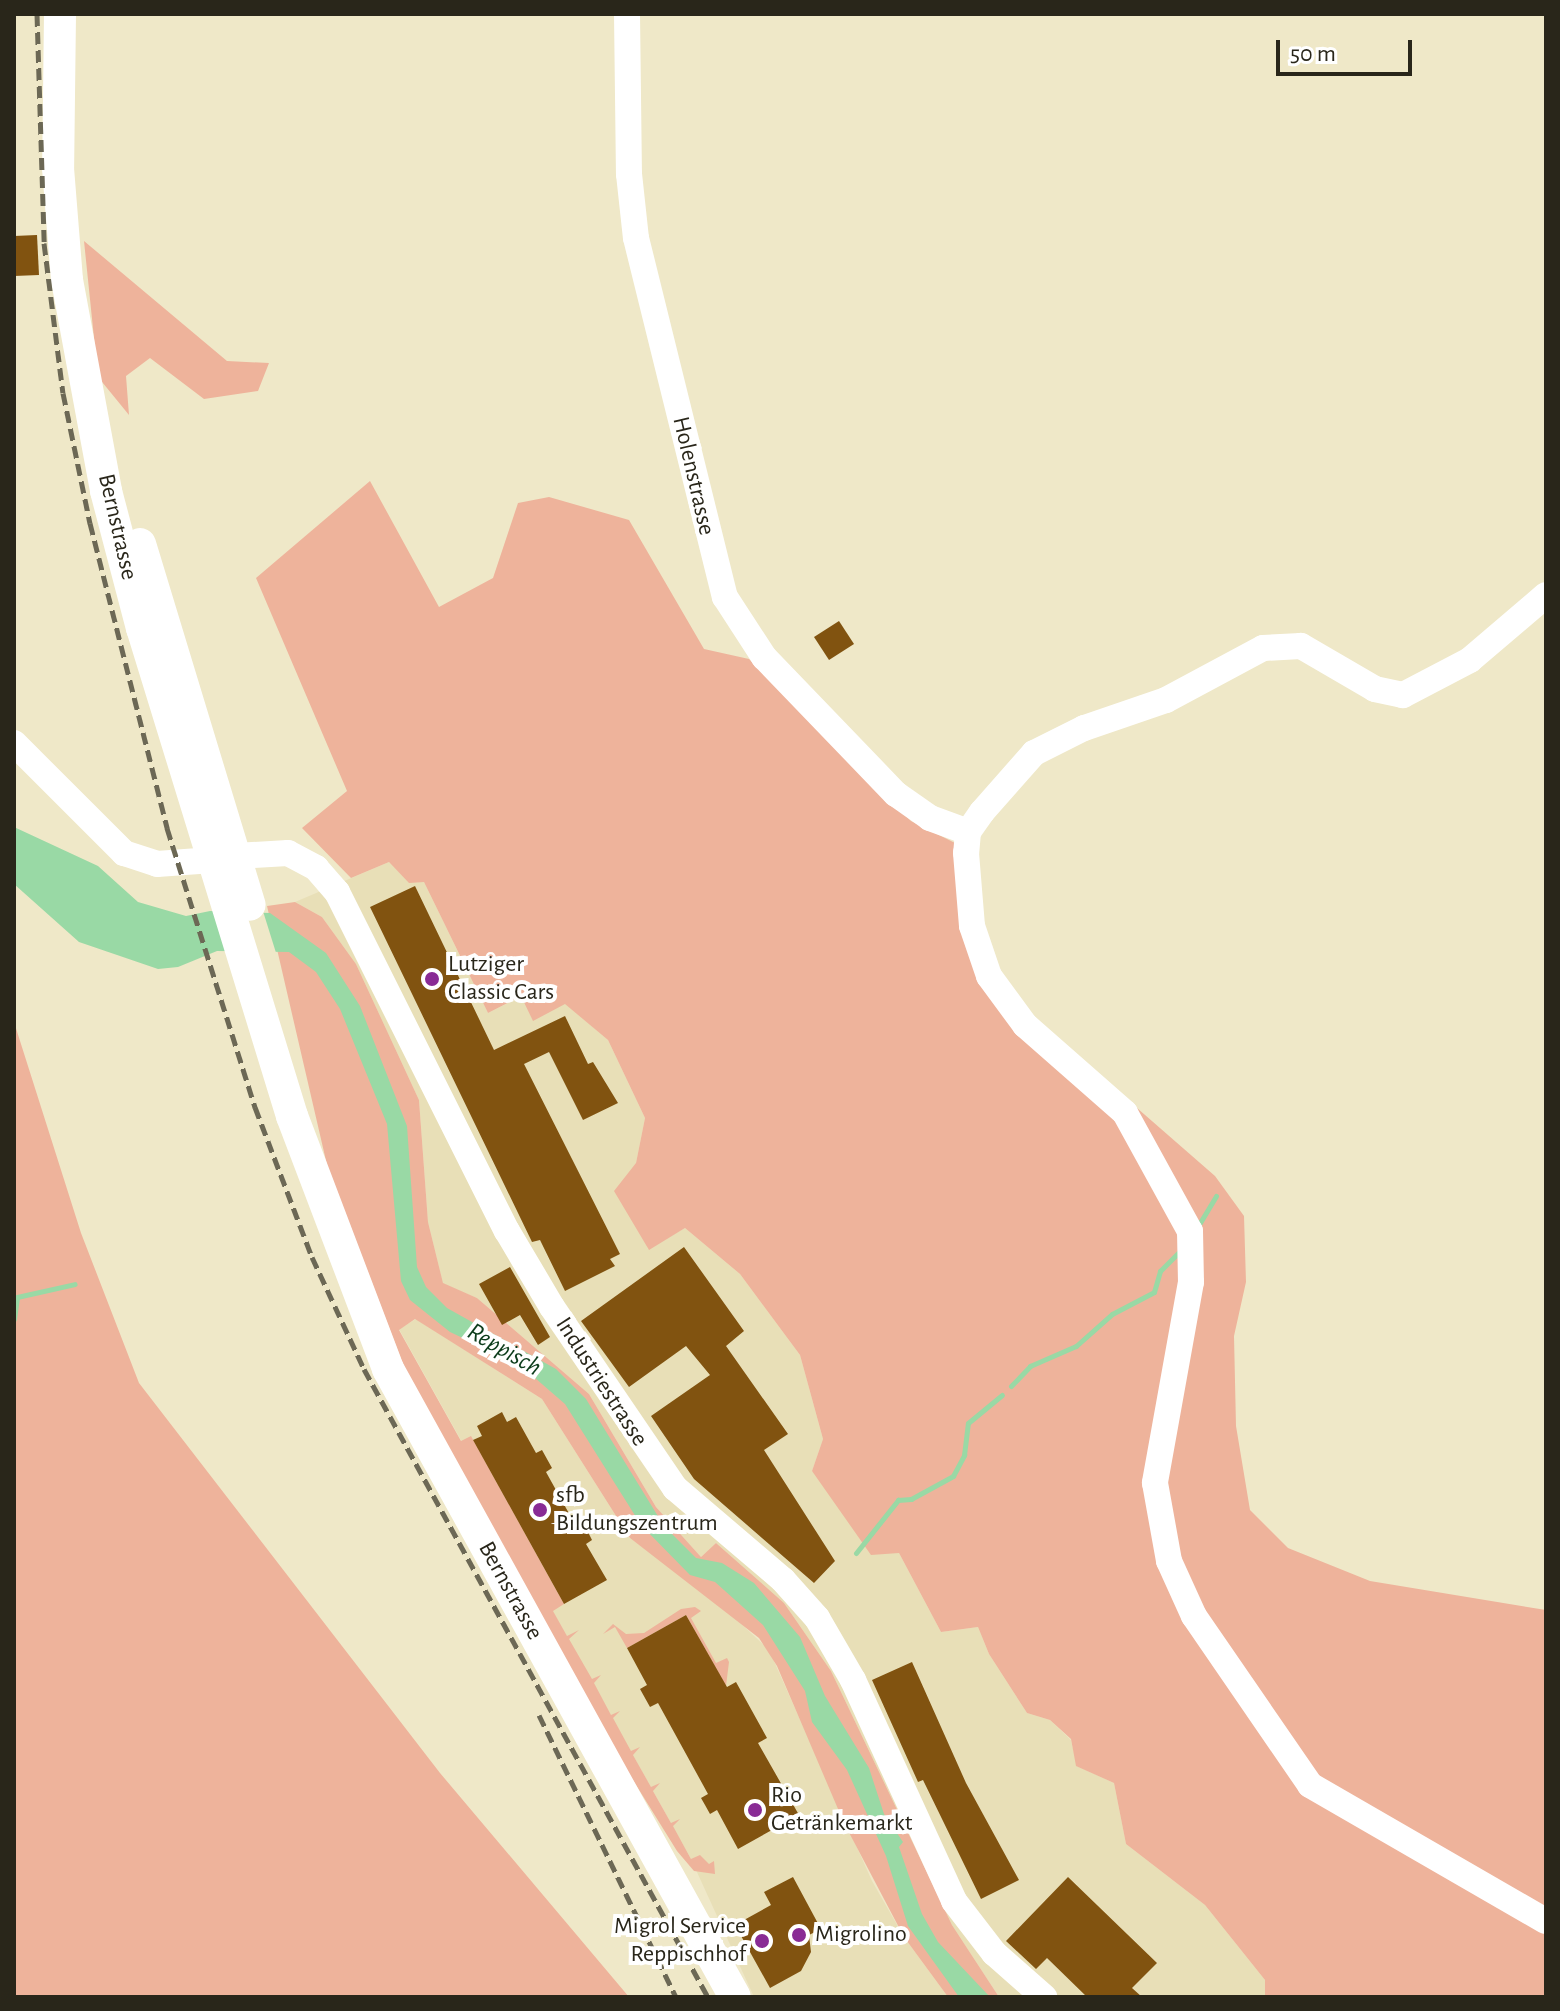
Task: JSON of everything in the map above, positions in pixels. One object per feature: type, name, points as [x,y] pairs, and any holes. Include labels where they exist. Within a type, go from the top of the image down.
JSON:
[{"type":"main road","name":"Bernstrasse","points":[[60,14],[62,233],[74,329],[142,628],[224,858],[257,965],[292,1116],[316,1172],[342,1257],[388,1369],[735,1997]]},
{"type":"street","name":"Holenstrasse","points":[[627,14],[629,174],[636,238],[725,597],[764,657],[896,794],[930,818],[968,832]]},
{"type":"street","points":[[1546,595],[1470,660],[1403,695],[1375,689],[1301,646],[1263,648],[1166,700],[1044,746],[1017,768],[968,832],[969,908],[989,976],[1025,1025],[1125,1113],[1190,1231],[1191,1282],[1161,1427],[1155,1483],[1163,1536],[1189,1607],[1310,1785],[1546,1921]]},
{"type":"street","name":"Industriestrasse","points":[[14,743],[124,853],[157,864],[288,853],[316,868],[337,892],[500,1217],[552,1307],[667,1479],[696,1509],[783,1580],[817,1618],[853,1680],[954,1901],[1008,1968],[1044,1997]]},
{"type":"shaded area","points":[[84,241],[227,361],[269,363],[258,391],[204,399],[150,358],[126,376],[129,415],[98,377]]},
{"type":"shaded area","points":[[370,481],[439,607],[493,578],[518,503],[549,497],[629,520],[704,649],[749,659],[911,821],[957,844],[1004,992],[1215,1176],[1244,1216],[1246,1282],[1234,1336],[1236,1426],[1250,1510],[1288,1548],[1370,1581],[1546,1610],[1546,1997],[1265,1997],[1265,1980],[1205,1905],[1126,1844],[1114,1783],[1076,1766],[1071,1739],[1050,1720],[1027,1713],[989,1654],[978,1627],[941,1632],[899,1553],[871,1555],[812,1471],[823,1439],[800,1355],[740,1274],[685,1228],[649,1250],[614,1191],[636,1163],[645,1118],[608,1040],[565,1004],[533,1021],[521,996],[488,1013],[424,882],[409,883],[389,862],[351,878],[302,828],[347,791],[256,578]]},
{"type":"shaded area","points":[[389,862],[409,882],[424,882],[488,1013],[522,996],[533,1020],[565,1003],[608,1040],[645,1118],[636,1163],[648,1249],[685,1228],[740,1274],[800,1355],[823,1439],[812,1471],[899,1553],[941,1632],[978,1627],[989,1654],[1027,1713],[1050,1720],[1071,1740],[1077,1766],[1114,1783],[1126,1844],[1205,1905],[1265,1980],[1265,1997],[999,1997],[952,1925],[831,1671],[784,1603],[716,1543],[701,1557],[656,1507],[589,1394],[477,1298],[443,1284],[428,1222],[419,1100],[356,964],[322,917],[295,902]]},
{"type":"shaded area","points":[[295,902],[322,917],[356,964],[419,1100],[428,1222],[443,1283],[477,1298],[589,1394],[656,1507],[701,1557],[716,1543],[784,1603],[831,1671],[952,1925],[999,1997],[948,1997],[904,1937],[844,1823],[777,1666],[759,1638],[630,1538],[542,1399],[415,1319],[399,1330],[461,1441],[471,1436],[564,1604],[553,1611],[567,1636],[579,1630],[569,1639],[592,1679],[601,1675],[594,1683],[611,1715],[620,1711],[613,1718],[631,1751],[640,1747],[633,1755],[651,1787],[660,1783],[653,1791],[671,1823],[680,1819],[673,1826],[691,1859],[700,1855],[709,1864],[714,1861],[715,1874],[694,1871],[677,1851],[582,1698],[414,1393],[327,1165],[267,906]]},
{"type":"shaded area","points":[[14,1022],[81,1233],[139,1383],[440,1773],[629,1997],[14,1997]]},
{"type":"shaded area","points":[[416,1319],[542,1399],[630,1538],[720,1604],[769,1650],[872,1881],[904,1937],[948,1997],[754,1997],[691,1859],[552,1610],[563,1604],[471,1437],[462,1442],[399,1329]]},
{"type":"shaded area","points":[[695,1607],[701,1611],[691,1618],[716,1663],[727,1658],[729,1662],[726,1686],[686,1615],[627,1648],[615,1627],[603,1634],[613,1624],[626,1634],[644,1633],[681,1609]]},
{"type":"water","name":"Reppisch","points":[[14,827],[98,866],[138,902],[186,916],[210,911],[270,913],[326,953],[360,1006],[407,1126],[417,1267],[426,1287],[447,1308],[556,1369],[586,1399],[664,1526],[696,1558],[722,1563],[754,1583],[800,1637],[825,1696],[869,1768],[884,1814],[903,1842],[899,1847],[922,1914],[938,1942],[990,1997],[959,1997],[908,1926],[886,1856],[847,1770],[812,1722],[805,1691],[763,1625],[715,1582],[690,1575],[641,1525],[565,1404],[520,1365],[450,1332],[410,1300],[401,1281],[387,1124],[340,1009],[316,972],[289,952],[217,951],[178,967],[158,969],[79,942],[14,884]]},
{"type":"pier","points":[[216,907],[262,908],[277,956],[237,955]]},
{"type":"building","points":[[37,235],[39,275],[14,276],[14,236]]},
{"type":"building","points":[[839,621],[854,644],[829,660],[814,637]]},
{"type":"building","points":[[415,886],[494,1050],[565,1016],[588,1064],[593,1062],[618,1103],[583,1120],[549,1052],[524,1064],[620,1254],[610,1259],[615,1266],[565,1291],[540,1240],[532,1242],[370,907]]},
{"type":"building","points":[[684,1247],[744,1331],[726,1346],[788,1434],[764,1450],[835,1561],[814,1583],[694,1479],[651,1416],[710,1375],[686,1346],[629,1387],[581,1321]]},
{"type":"building","points":[[510,1267],[550,1337],[538,1345],[520,1315],[502,1325],[479,1284]]},
{"type":"building","name":"sfb Bildungszentrum","points":[[502,1412],[507,1422],[516,1417],[536,1453],[542,1450],[552,1468],[546,1472],[576,1526],[583,1522],[592,1540],[586,1544],[607,1580],[564,1604],[473,1440],[482,1436],[477,1426]]},
{"type":"building","points":[[686,1615],[727,1687],[736,1682],[767,1738],[758,1743],[799,1815],[738,1849],[717,1810],[710,1814],[701,1798],[708,1794],[658,1703],[650,1707],[640,1689],[647,1685],[627,1648]]},
{"type":"building","points":[[912,1662],[966,1783],[1019,1880],[981,1899],[923,1780],[918,1782],[872,1680]]},
{"type":"building","points":[[793,1877],[821,1929],[809,1935],[811,1952],[801,1971],[770,1988],[735,1925],[771,1905],[764,1892]]},
{"type":"building","points":[[1068,1877],[1157,1963],[1132,1988],[1142,1997],[1087,1997],[1047,1958],[1036,1969],[1006,1941]]},
{"type":"waterway","points":[[1198,1226],[1216,1196]]},
{"type":"waterway","points":[[1011,1386],[1030,1366],[1076,1346],[1112,1314],[1154,1292],[1160,1271],[1182,1249]]},
{"type":"waterway","points":[[14,1319],[17,1297],[75,1284]]},
{"type":"waterway","points":[[856,1553],[898,1500],[911,1499],[953,1476],[964,1455],[968,1423],[1002,1395]]},
{"type":"railway","points":[[37,14],[44,243],[63,393],[90,523],[167,828],[255,1107],[312,1257],[364,1369],[708,1997]]},
{"type":"railway","points":[[539,1715],[676,1997]]},
{"type":"place","name":"Lutziger Classic Cars","points":[[432,979]]},
{"type":"place","name":"sfb Bildungszentrum","points":[[540,1510]]},
{"type":"place","name":"Rio Getränkemarkt","points":[[755,1810]]},
{"type":"place","name":"Migrolino","points":[[799,1935]]},
{"type":"place","name":"Migrol Service Reppischhof","points":[[762,1941]]}]
